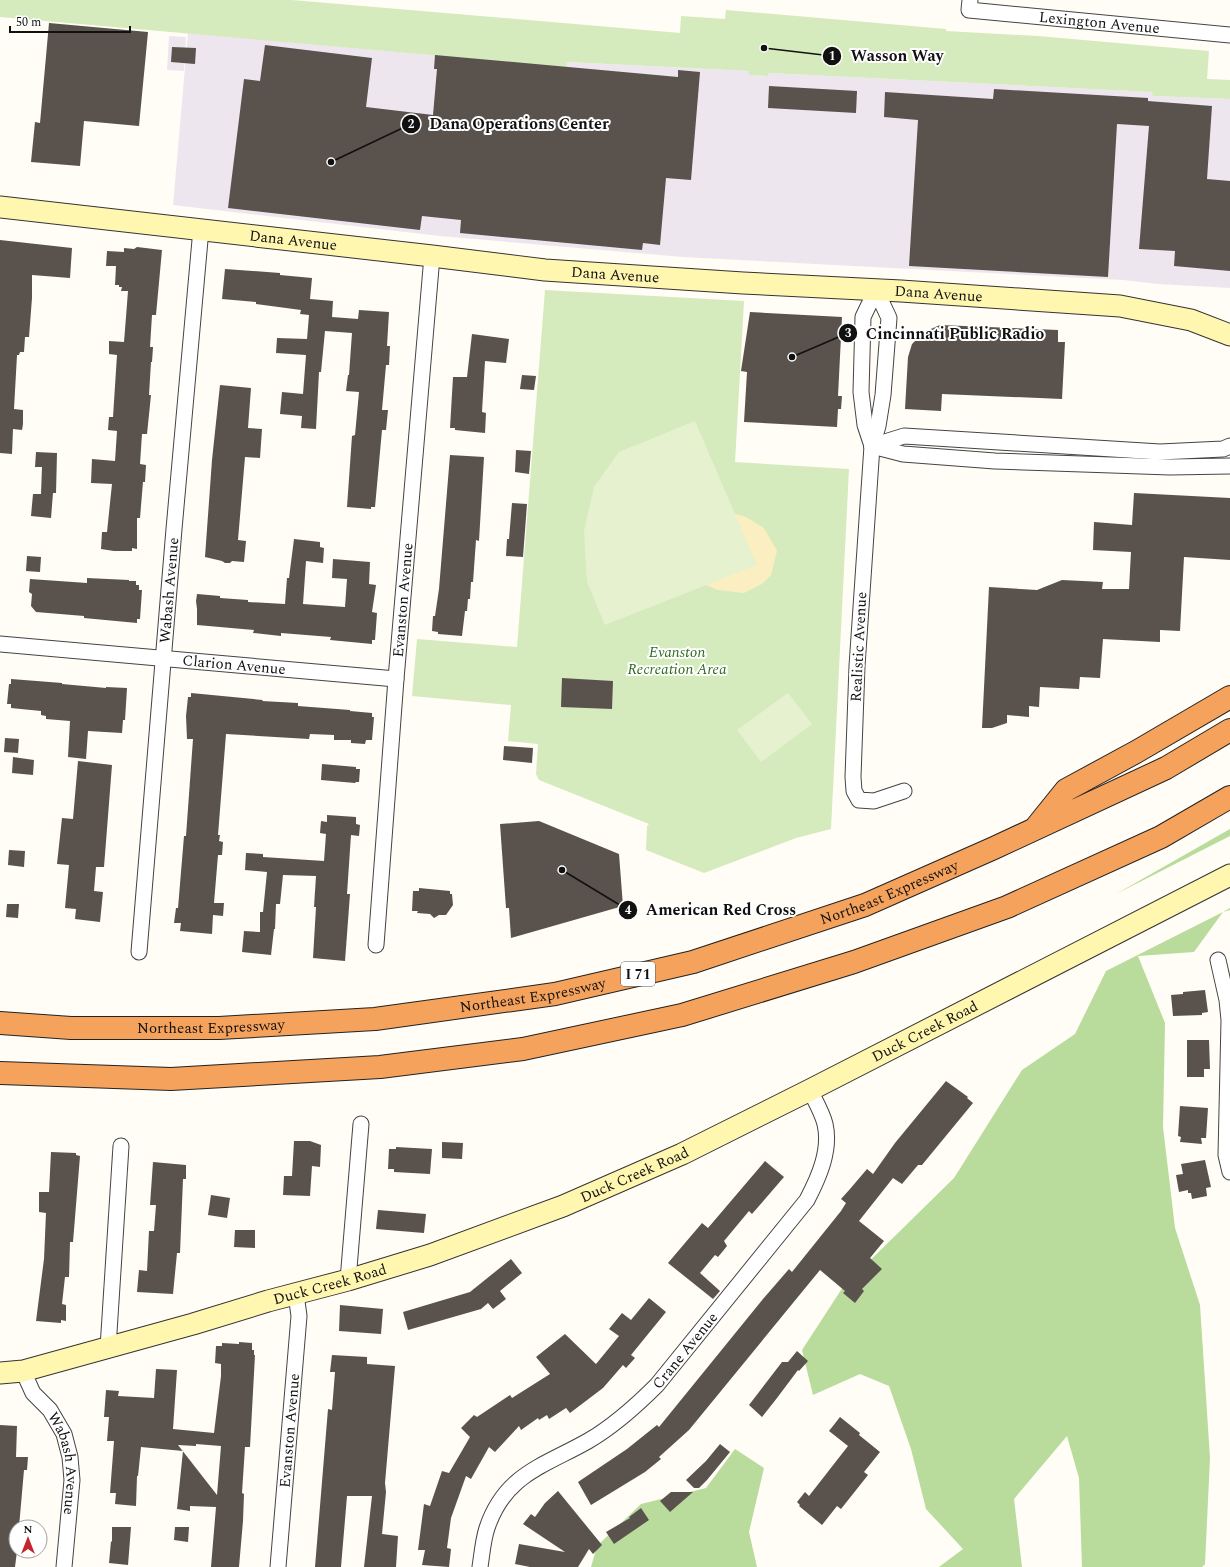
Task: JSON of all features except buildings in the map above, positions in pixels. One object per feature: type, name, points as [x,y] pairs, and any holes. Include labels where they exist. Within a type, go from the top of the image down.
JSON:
[{"type":"highway","points":[[1036,829],[1066,790],[1136,752],[1230,697]]},
{"type":"highway","name":"Northeast Expressway","points":[[0,1023],[71,1028],[227,1027],[375,1019],[556,994],[693,962],[865,905],[1036,829],[1166,768],[1230,730]]},
{"type":"highway","points":[[0,1073],[171,1079],[380,1067],[523,1049],[675,1017],[854,962],[1007,907],[1161,837],[1230,797]]},
{"type":"street","name":"Lexington Avenue","points":[[970,5],[1230,35]]},
{"type":"street","name":"Dana Avenue","points":[[0,207],[545,270],[1120,306],[1191,320],[1230,335]]},
{"type":"street","name":"Wabash Avenue","points":[[139,952],[174,522],[201,230]]},
{"type":"street","name":"Evanston Avenue","points":[[376,945],[396,679],[432,256]]},
{"type":"street","name":"Realistic Avenue","points":[[872,446],[865,425],[862,392],[863,317],[876,290]]},
{"type":"street","name":"Realistic Avenue","points":[[876,290],[888,318],[883,395],[878,426],[872,446],[857,666],[853,778],[854,791],[859,800],[874,801],[904,791]]},
{"type":"street","points":[[872,446],[904,436],[1160,452],[1223,449],[1230,446]]},
{"type":"street","points":[[872,446],[903,454],[995,461],[1170,467],[1230,466]]},
{"type":"street","name":"Clarion Avenue","points":[[0,644],[396,679]]},
{"type":"street","name":"Duck Creek Road","points":[[0,1373],[23,1371],[348,1280],[430,1255],[563,1206],[682,1154],[1230,875]]},
{"type":"street","points":[[1218,960],[1227,1000],[1229,1020],[1226,1155],[1230,1172]]},
{"type":"street","name":"Crane Avenue","points":[[480,1567],[487,1529],[496,1508],[509,1489],[526,1473],[588,1440],[612,1425],[636,1406],[658,1385],[807,1200],[816,1182],[825,1154],[827,1140],[824,1121],[810,1090]]},
{"type":"street","points":[[348,1280],[361,1124]]},
{"type":"street","points":[[108,1348],[121,1146]]},
{"type":"street","name":"Evanston Avenue","points":[[278,1567],[299,1316],[296,1294]]},
{"type":"street","name":"Wabash Avenue","points":[[23,1371],[33,1393],[50,1410],[64,1434],[70,1456],[72,1480],[64,1567]]},
{"type":"shaded area","points":[[188,33],[566,67],[566,62],[749,71],[750,75],[767,76],[768,73],[1153,92],[1153,96],[1230,99],[1230,288],[1158,284],[1123,280],[683,257],[440,236],[173,205]]},
{"type":"shaded area","points":[[169,36],[186,37],[184,71],[167,70]]},
{"type":"green space","points":[[0,0],[292,0],[680,33],[681,16],[725,19],[726,10],[946,29],[946,31],[1038,36],[1209,51],[1207,79],[1230,80],[1230,99],[1153,96],[1152,92],[768,73],[768,76],[749,75],[749,71],[567,62],[566,67],[0,17]]},
{"type":"green space","name":"Evanston Recreation Area","points":[[545,290],[744,301],[735,462],[849,469],[831,829],[796,838],[704,873],[646,850],[647,826],[649,824],[539,780],[536,774],[538,744],[508,741],[511,705],[412,696],[417,639],[517,647]]},
{"type":"green space","points":[[695,421],[757,565],[605,625],[587,582],[584,531],[594,487],[619,452]]},
{"type":"green space","points":[[788,693],[812,724],[761,762],[737,730]]},
{"type":"green space","points":[[1230,829],[1230,836],[1116,894]]},
{"type":"green space","points":[[1223,912],[1194,952],[1138,956],[1165,1023],[1163,1127],[1175,1228],[1200,1305],[1210,1458],[1205,1564],[1202,1567],[1082,1567],[1079,1478],[1067,1436],[1014,1499],[1022,1567],[939,1567],[963,1549],[926,1509],[911,1449],[889,1386],[860,1374],[813,1395],[802,1350],[843,1287],[954,1178],[1022,1070],[1075,1034],[1106,971]]},
{"type":"green space","points":[[735,1449],[764,1468],[749,1532],[757,1567],[591,1567],[597,1546],[641,1504],[706,1488]]},
{"type":"sand","points":[[735,514],[746,517],[764,528],[777,551],[771,575],[762,584],[744,593],[718,590],[706,585]]},
{"type":"place","name":"Wasson Way","points":[[764,48]]},
{"type":"place","name":"Dana Operations Center","points":[[331,162]]},
{"type":"place","name":"Cincinnati Public Radio","points":[[792,357]]},
{"type":"place","name":"American Red Cross","points":[[562,870]]}]
